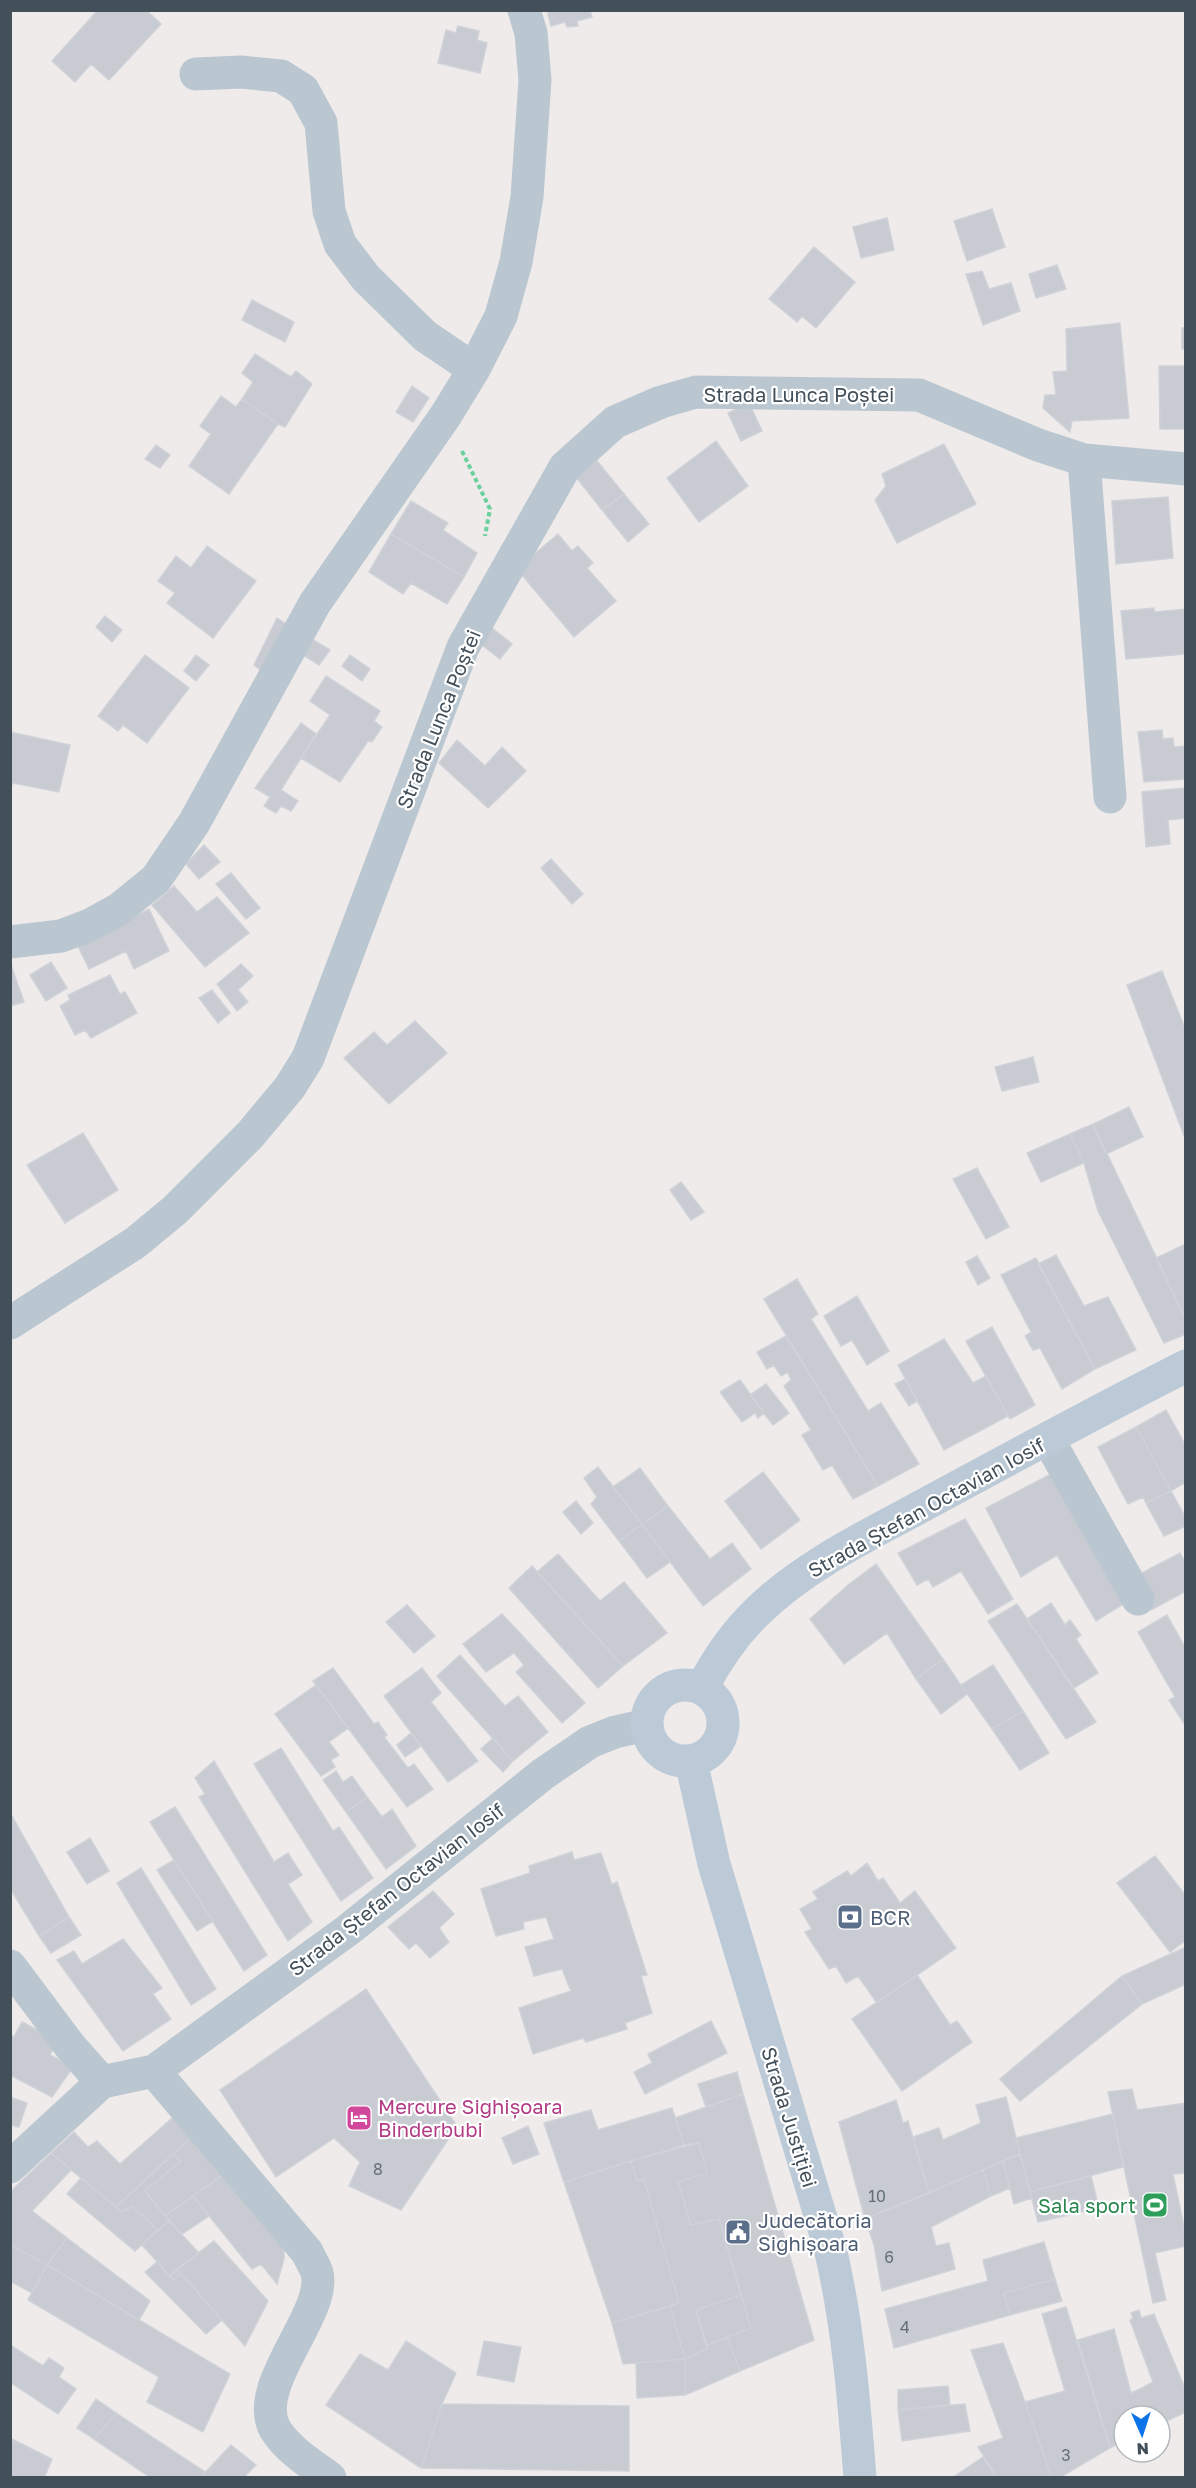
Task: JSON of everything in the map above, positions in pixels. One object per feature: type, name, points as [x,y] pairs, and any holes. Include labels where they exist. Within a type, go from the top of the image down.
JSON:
[{"type":"main road","name":"Strada Ștefan Octavian Iosif","points":[[702,1689],[717,1660],[736,1634],[759,1610],[794,1582],[881,1528],[1185,1366]]},
{"type":"main road","points":[[689,1684],[702,1689],[713,1696],[720,1706],[724,1718],[720,1741],[712,1750],[691,1761],[679,1761],[667,1757],[657,1749],[650,1738],[647,1725],[648,1712],[654,1700],[664,1691],[676,1686],[689,1684]]},
{"type":"main road","name":"Strada Justiției","points":[[691,1761],[714,1864],[833,2260],[850,2350],[860,2478]]},
{"type":"street","points":[[10,942],[61,936],[90,925],[119,909],[156,879],[194,823],[315,603],[446,415],[474,369],[501,316],[516,262],[527,197],[534,80],[531,33],[524,10]]},
{"type":"street","points":[[196,74],[241,72],[281,76],[303,90],[321,123],[329,211],[340,244],[366,278],[425,336],[474,369]]},
{"type":"street","name":"Strada Lunca Poștei","points":[[10,1323],[135,1243],[175,1210],[250,1135],[290,1087],[308,1058],[463,647],[565,467],[615,422],[661,402],[696,392],[919,395],[1038,445],[1084,460],[1185,468]]},
{"type":"street","points":[[1084,460],[1110,796]]},
{"type":"street","points":[[1048,1439],[1138,1599]]},
{"type":"street","name":"Strada Ștefan Octavian Iosif","points":[[154,2071],[348,1930],[543,1774],[590,1742],[615,1732],[647,1725]]},
{"type":"street","points":[[10,1966],[70,2046],[102,2082]]},
{"type":"street","points":[[10,2168],[102,2082],[154,2071],[307,2252],[317,2275],[314,2299],[274,2385],[271,2406],[274,2427],[286,2444],[317,2474]]},
{"type":"path","points":[[446,415],[490,509],[483,544]]},
{"type":"building","points":[[98,10],[146,10],[161,24],[109,80],[91,64],[75,82],[52,61]]},
{"type":"building","points":[[547,10],[590,10],[592,17],[577,21],[578,26],[567,27],[565,22],[551,26]]},
{"type":"building","points":[[458,26],[479,31],[477,40],[487,43],[480,73],[438,63],[446,30],[456,33]]},
{"type":"building","points":[[992,209],[1005,247],[967,261],[954,221]]},
{"type":"building","points":[[887,218],[894,250],[861,258],[853,227]]},
{"type":"building","points":[[814,247],[855,282],[816,328],[802,316],[797,322],[769,299]]},
{"type":"building","points":[[1057,265],[1066,289],[1036,298],[1029,274]]},
{"type":"building","points":[[982,271],[989,289],[1011,283],[1020,311],[983,325],[966,274]]},
{"type":"building","points":[[252,300],[294,322],[285,342],[242,320]]},
{"type":"building","points":[[1120,323],[1129,418],[1072,421],[1070,432],[1043,408],[1045,395],[1056,395],[1053,372],[1067,371],[1066,329]]},
{"type":"building","points":[[1182,328],[1186,328],[1186,349],[1182,349]]},
{"type":"building","points":[[255,354],[291,377],[296,371],[312,384],[285,427],[242,399],[253,382],[242,373]]},
{"type":"building","points":[[1159,366],[1186,366],[1186,429],[1160,429]]},
{"type":"building","points":[[412,386],[429,398],[413,422],[396,412]]},
{"type":"building","points":[[221,396],[236,407],[242,399],[278,424],[229,494],[189,466],[211,434],[200,426]]},
{"type":"building","points":[[749,403],[762,431],[741,441],[728,413]]},
{"type":"building","points":[[716,441],[748,486],[699,522],[667,478]]},
{"type":"building","points":[[944,444],[976,504],[897,543],[875,500],[886,486],[882,474]]},
{"type":"building","points":[[156,445],[170,455],[160,468],[145,459]]},
{"type":"building","points":[[597,461],[624,494],[602,510],[576,477]]},
{"type":"building","points":[[624,494],[649,524],[628,542],[602,510]]},
{"type":"building","points":[[1168,497],[1173,558],[1116,564],[1112,501]]},
{"type":"building","points":[[411,501],[448,523],[443,530],[477,553],[464,577],[391,534]]},
{"type":"building","points":[[391,534],[464,577],[447,604],[411,583],[403,594],[369,572]]},
{"type":"building","points":[[558,534],[572,551],[578,546],[593,563],[587,568],[616,601],[574,637],[517,569]]},
{"type":"building","points":[[207,546],[256,581],[213,638],[167,603],[175,593],[158,581],[176,556],[191,568]]},
{"type":"building","points":[[1154,608],[1154,612],[1186,609],[1186,654],[1126,659],[1121,611]]},
{"type":"building","points":[[105,616],[122,630],[112,642],[96,627]]},
{"type":"building","points":[[277,618],[286,624],[265,673],[254,665]]},
{"type":"building","points":[[486,623],[512,644],[500,659],[478,642]]},
{"type":"building","points":[[310,638],[330,650],[319,665],[300,653]]},
{"type":"building","points":[[145,655],[189,688],[147,743],[123,725],[118,731],[98,716]]},
{"type":"building","points":[[196,655],[209,665],[196,681],[184,671]]},
{"type":"building","points":[[350,655],[370,669],[362,681],[342,666]]},
{"type":"building","points":[[326,676],[380,711],[374,721],[382,727],[372,742],[368,741],[340,782],[301,758],[330,715],[310,701]]},
{"type":"building","points":[[301,723],[316,734],[281,790],[298,801],[291,811],[281,806],[276,813],[264,806],[270,797],[255,788]]},
{"type":"building","points":[[1162,730],[1163,739],[1173,738],[1174,747],[1186,746],[1186,779],[1144,782],[1138,732]]},
{"type":"building","points":[[10,732],[70,745],[59,792],[13,783],[10,789]]},
{"type":"building","points":[[457,740],[485,766],[502,747],[526,771],[488,808],[439,763]]},
{"type":"building","points":[[1186,788],[1186,818],[1168,820],[1170,844],[1146,847],[1142,792]]},
{"type":"building","points":[[204,845],[220,862],[199,879],[186,864]]},
{"type":"building","points":[[551,859],[583,894],[572,904],[541,868]]},
{"type":"building","points":[[231,873],[260,908],[246,919],[216,884]]},
{"type":"building","points":[[174,886],[197,912],[217,897],[249,933],[205,967],[152,905]]},
{"type":"building","points":[[149,909],[169,951],[134,969],[126,951],[89,969],[78,946]]},
{"type":"building","points":[[10,962],[24,1002],[10,1006]]},
{"type":"building","points":[[51,962],[67,988],[46,1001],[30,975]]},
{"type":"building","points":[[241,964],[253,976],[238,990],[248,1002],[237,1011],[217,984]]},
{"type":"building","points":[[1162,971],[1186,1031],[1186,1141],[1127,985]]},
{"type":"building","points":[[110,975],[120,994],[125,992],[137,1013],[91,1038],[85,1030],[75,1035],[60,1006],[70,1000],[68,995]]},
{"type":"building","points":[[212,990],[230,1013],[218,1023],[199,998]]},
{"type":"building","points":[[415,1021],[447,1053],[389,1104],[344,1058],[374,1032],[387,1045]]},
{"type":"building","points":[[1033,1057],[1039,1082],[1002,1091],[995,1067]]},
{"type":"building","points":[[1129,1107],[1143,1137],[1106,1154],[1093,1124]]},
{"type":"building","points":[[1093,1124],[1186,1320],[1186,1334],[1164,1343],[1098,1211],[1084,1163],[1070,1134]]},
{"type":"building","points":[[83,1133],[118,1190],[65,1223],[27,1165]]},
{"type":"building","points":[[1070,1134],[1084,1163],[1041,1182],[1027,1153]]},
{"type":"building","points":[[977,1168],[1009,1227],[986,1239],[953,1179]]},
{"type":"building","points":[[681,1182],[704,1212],[691,1220],[670,1190]]},
{"type":"building","points":[[1186,1244],[1186,1320],[1156,1258]]},
{"type":"building","points":[[1056,1255],[1084,1306],[1108,1297],[1136,1350],[1095,1369],[1038,1264]]},
{"type":"building","points":[[977,1256],[990,1278],[978,1285],[966,1262]]},
{"type":"building","points":[[1036,1258],[1095,1369],[1062,1389],[1040,1348],[1033,1350],[1025,1336],[1031,1332],[1001,1275]]},
{"type":"building","points":[[797,1279],[818,1314],[811,1319],[868,1411],[881,1403],[919,1464],[878,1486],[764,1299]]},
{"type":"building","points":[[857,1296],[889,1351],[867,1365],[852,1340],[841,1346],[824,1316]]},
{"type":"building","points":[[992,1327],[1035,1405],[1010,1419],[966,1341]]},
{"type":"building","points":[[786,1336],[878,1486],[853,1499],[832,1465],[823,1470],[802,1435],[811,1430],[784,1386],[791,1380],[788,1372],[781,1376],[774,1365],[767,1369],[757,1352]]},
{"type":"building","points":[[944,1339],[973,1383],[986,1376],[1008,1416],[944,1450],[898,1365]]},
{"type":"building","points":[[905,1379],[917,1401],[909,1406],[895,1384]]},
{"type":"building","points":[[740,1380],[764,1413],[758,1418],[755,1413],[742,1422],[720,1392]]},
{"type":"building","points":[[766,1384],[789,1413],[773,1425],[750,1395]]},
{"type":"building","points":[[1166,1410],[1186,1446],[1186,1482],[1171,1491],[1136,1427]]},
{"type":"building","points":[[1136,1427],[1171,1491],[1146,1503],[1143,1497],[1128,1504],[1098,1447]]},
{"type":"building","points":[[598,1467],[642,1524],[619,1541],[591,1504],[597,1497],[584,1478]]},
{"type":"building","points":[[640,1468],[668,1506],[642,1524],[613,1487]]},
{"type":"building","points":[[763,1472],[800,1520],[761,1549],[725,1501]]},
{"type":"building","points":[[1051,1474],[1125,1603],[1096,1621],[1057,1555],[1021,1577],[986,1508]]},
{"type":"building","points":[[1171,1491],[1186,1518],[1186,1526],[1164,1536],[1146,1503]]},
{"type":"building","points":[[576,1501],[593,1523],[581,1534],[563,1512]]},
{"type":"building","points":[[668,1506],[710,1559],[732,1543],[751,1569],[703,1606],[642,1524]]},
{"type":"building","points":[[965,1519],[1013,1599],[988,1614],[961,1571],[933,1587],[928,1579],[917,1585],[898,1553]]},
{"type":"building","points":[[642,1524],[670,1562],[647,1578],[619,1541]]},
{"type":"building","points":[[1180,1553],[1186,1564],[1186,1591],[1151,1610],[1134,1577]]},
{"type":"building","points":[[558,1554],[600,1601],[624,1582],[667,1633],[623,1666],[537,1572]]},
{"type":"building","points":[[876,1564],[943,1659],[916,1679],[887,1633],[844,1664],[810,1619]]},
{"type":"building","points":[[532,1566],[623,1666],[598,1688],[509,1588]]},
{"type":"building","points":[[1051,1603],[1065,1625],[1070,1620],[1081,1635],[1076,1639],[1098,1673],[1074,1688],[1027,1619]]},
{"type":"building","points":[[1017,1604],[1096,1722],[1066,1739],[988,1621]]},
{"type":"building","points":[[407,1605],[435,1636],[414,1653],[386,1622]]},
{"type":"building","points":[[502,1614],[585,1703],[562,1723],[516,1672],[524,1665],[514,1653],[486,1672],[463,1644]]},
{"type":"building","points":[[1167,1615],[1186,1649],[1186,1727],[1169,1700],[1175,1697],[1138,1632]]},
{"type":"building","points":[[460,1655],[505,1706],[518,1696],[548,1732],[513,1761],[437,1676]]},
{"type":"building","points":[[943,1659],[967,1694],[941,1714],[916,1679]]},
{"type":"building","points":[[993,1665],[1023,1711],[992,1729],[961,1685]]},
{"type":"building","points":[[333,1668],[374,1724],[378,1722],[387,1735],[384,1737],[408,1768],[414,1764],[433,1789],[407,1807],[313,1681]]},
{"type":"building","points":[[422,1668],[441,1693],[431,1702],[478,1761],[448,1782],[384,1696]]},
{"type":"building","points":[[316,1685],[348,1728],[329,1742],[339,1755],[331,1760],[335,1767],[321,1776],[275,1714]]},
{"type":"building","points":[[1023,1711],[1049,1753],[1020,1770],[992,1729]]},
{"type":"building","points":[[411,1733],[421,1746],[405,1757],[397,1745]]},
{"type":"building","points":[[493,1738],[513,1761],[503,1772],[481,1749]]},
{"type":"building","points":[[281,1748],[333,1831],[339,1827],[373,1878],[341,1901],[254,1764]]},
{"type":"building","points":[[214,1761],[274,1862],[288,1853],[302,1875],[288,1884],[312,1922],[288,1941],[199,1797],[205,1794],[195,1778]]},
{"type":"building","points":[[336,1771],[343,1782],[352,1776],[367,1797],[346,1812],[323,1780]]},
{"type":"building","points":[[367,1797],[382,1817],[392,1809],[416,1846],[386,1869],[346,1812]]},
{"type":"building","points":[[175,1807],[267,1955],[244,1971],[150,1822]]},
{"type":"building","points":[[12,1816],[69,1917],[39,1936],[10,1888]]},
{"type":"building","points":[[90,1838],[109,1871],[87,1884],[67,1852]]},
{"type":"building","points":[[572,1852],[574,1860],[601,1853],[612,1885],[617,1882],[647,1975],[641,1976],[652,2013],[625,2023],[627,2029],[586,2042],[583,2038],[533,2054],[519,2008],[571,1991],[562,1969],[534,1976],[525,1947],[554,1939],[546,1917],[523,1922],[524,1929],[496,1936],[481,1889],[530,1873],[529,1866]]},
{"type":"building","points":[[1155,1856],[1186,1896],[1186,1940],[1170,1952],[1117,1883]]},
{"type":"building","points":[[174,1860],[213,1921],[197,1931],[157,1870]]},
{"type":"building","points":[[867,1863],[878,1881],[883,1878],[900,1903],[915,1891],[956,1948],[877,2003],[858,1976],[846,1983],[836,1966],[829,1969],[805,1932],[812,1929],[800,1909],[818,1899],[813,1892],[847,1871],[851,1876]]},
{"type":"building","points":[[141,1868],[216,1989],[191,2005],[117,1883]]},
{"type":"building","points":[[433,1891],[454,1914],[439,1928],[449,1942],[430,1958],[416,1943],[409,1949],[388,1927]]},
{"type":"building","points":[[69,1917],[81,1935],[51,1953],[39,1936]]},
{"type":"building","points":[[123,1939],[162,1988],[153,1994],[171,2019],[123,2051],[57,1960],[74,1951],[82,1964]]},
{"type":"building","points":[[1186,1947],[1186,1984],[1142,2004],[1122,1976]]},
{"type":"building","points":[[917,1975],[950,2025],[957,2021],[972,2042],[902,2091],[852,2019]]},
{"type":"building","points":[[1122,1976],[1142,2004],[1020,2101],[1000,2079]]},
{"type":"building","points":[[366,1989],[457,2126],[401,2210],[349,2186],[360,2162],[334,2138],[276,2177],[220,2090]]},
{"type":"building","points":[[711,2021],[727,2053],[645,2094],[634,2072],[652,2063],[648,2054]]},
{"type":"building","points":[[22,2022],[53,2038],[55,2045],[50,2055],[73,2067],[52,2097],[10,2075],[10,2035],[14,2037]]},
{"type":"building","points":[[737,2072],[743,2094],[706,2107],[698,2084]]},
{"type":"building","name":"Sala sport","points":[[1132,2089],[1137,2110],[1186,2103],[1186,2173],[1173,2174],[1186,2246],[1155,2253],[1166,2300],[1153,2303],[1108,2092]]},
{"type":"building","points":[[743,2094],[814,2340],[740,2371],[727,2337],[751,2328],[719,2219],[691,2225],[678,2182],[707,2173],[699,2143],[684,2145],[675,2118]]},
{"type":"building","points":[[10,2097],[27,2103],[19,2127],[10,2125]]},
{"type":"building","points":[[1006,2097],[1020,2154],[929,2193],[913,2137],[939,2128],[943,2140],[981,2123],[976,2105]]},
{"type":"building","points":[[896,2100],[903,2123],[908,2121],[929,2193],[865,2219],[839,2122]]},
{"type":"building","points":[[672,2108],[684,2145],[564,2182],[544,2123],[591,2110],[598,2130]]},
{"type":"building","points":[[178,2113],[195,2134],[116,2207],[51,2153],[74,2132],[88,2147],[97,2141],[120,2164]]},
{"type":"building","points":[[1113,2114],[1123,2167],[1030,2192],[1016,2138]]},
{"type":"building","points":[[528,2126],[539,2154],[513,2164],[502,2138]]},
{"type":"building","points":[[195,2134],[227,2172],[165,2216],[145,2191],[181,2161],[173,2154]]},
{"type":"building","points":[[699,2143],[707,2173],[678,2182],[691,2225],[719,2219],[741,2295],[696,2310],[707,2349],[685,2359],[670,2306],[679,2303],[644,2179],[637,2181],[631,2161]]},
{"type":"building","points":[[51,2153],[71,2170],[32,2211],[67,2238],[47,2265],[10,2245],[10,2192]]},
{"type":"building","points":[[173,2154],[181,2161],[145,2191],[169,2221],[158,2230],[132,2206],[122,2212],[116,2207]]},
{"type":"building","points":[[1020,2154],[1032,2198],[1014,2204],[1003,2161]]},
{"type":"building","points":[[631,2161],[637,2181],[644,2179],[679,2303],[612,2323],[564,2182]]},
{"type":"building","points":[[1003,2161],[1010,2188],[991,2196],[983,2170]]},
{"type":"building","points":[[983,2170],[991,2196],[931,2227],[936,2246],[949,2243],[955,2269],[882,2291],[874,2245],[865,2219]]},
{"type":"building","points":[[227,2172],[284,2247],[284,2259],[277,2284],[261,2264],[252,2269],[193,2196]]},
{"type":"building","points":[[1091,2176],[1099,2208],[1038,2222],[1030,2192]]},
{"type":"building","points":[[81,2178],[122,2212],[132,2206],[158,2230],[135,2251],[67,2194]]},
{"type":"building","points":[[193,2196],[209,2216],[182,2234],[165,2216]]},
{"type":"building","points":[[169,2221],[199,2253],[170,2276],[142,2245]]},
{"type":"building","points":[[67,2238],[150,2301],[139,2320],[47,2265]]},
{"type":"building","points":[[214,2241],[268,2301],[245,2346],[177,2269]]},
{"type":"building","points":[[1044,2242],[1055,2279],[1004,2293],[1010,2315],[894,2348],[885,2309],[988,2281],[983,2260]]},
{"type":"building","points":[[10,2245],[47,2265],[32,2293],[10,2281]]},
{"type":"building","points":[[157,2262],[173,2280],[181,2274],[222,2320],[206,2334],[145,2272]]},
{"type":"building","points":[[47,2265],[230,2374],[203,2432],[147,2402],[159,2377],[28,2300]]},
{"type":"building","points":[[177,2269],[181,2274],[173,2280],[170,2276]]},
{"type":"building","points":[[1055,2279],[1062,2301],[1010,2315],[1004,2293]]},
{"type":"building","points":[[741,2295],[751,2328],[707,2345],[696,2310]]},
{"type":"building","points":[[670,2306],[685,2359],[623,2364],[612,2323]]},
{"type":"building","points":[[1066,2307],[1110,2448],[1059,2478],[1052,2478],[1025,2402],[1065,2391],[1042,2314]]},
{"type":"building","points":[[1139,2310],[1141,2318],[1154,2314],[1186,2391],[1186,2412],[1172,2418],[1172,2404],[1112,2404],[1112,2447],[1110,2448],[1078,2340],[1114,2329],[1131,2393],[1140,2389],[1153,2382],[1130,2320],[1133,2318],[1131,2313]]},
{"type":"building","points":[[727,2337],[740,2371],[685,2395],[685,2359],[707,2349],[707,2345]]},
{"type":"building","points":[[406,2341],[456,2373],[442,2404],[421,2468],[326,2405],[360,2354],[388,2370]]},
{"type":"building","points":[[484,2341],[521,2347],[514,2382],[477,2375]]},
{"type":"building","points":[[1003,2343],[1052,2478],[997,2478],[978,2447],[1003,2438],[971,2350]]},
{"type":"building","points":[[10,2345],[43,2366],[49,2358],[64,2368],[59,2377],[76,2389],[58,2414],[10,2382]]},
{"type":"building","points":[[685,2359],[685,2395],[637,2398],[636,2363]]},
{"type":"building","points":[[948,2386],[950,2405],[898,2410],[898,2390]]},
{"type":"building","points":[[96,2399],[116,2413],[94,2439],[77,2428]]},
{"type":"building","points":[[442,2404],[629,2406],[629,2471],[421,2468]]},
{"type":"building","points":[[965,2404],[970,2431],[902,2441],[898,2410]]},
{"type":"building","points":[[116,2413],[205,2472],[200,2478],[151,2478],[94,2439]]},
{"type":"building","points":[[10,2438],[52,2459],[44,2478],[10,2478]]},
{"type":"building","points":[[231,2445],[256,2465],[243,2478],[200,2478]]},
{"type":"building","points":[[983,2457],[997,2478],[952,2478]]},
{"type":"place","name":"BCR","points":[[850,1917]]},
{"type":"place","name":"Mercure Sighișoara Binderbubi","points":[[359,2118]]},
{"type":"place","name":"Sala sport","points":[[1155,2205]]},
{"type":"place","name":"Judecătoria Sighișoara","points":[[738,2232]]}]
